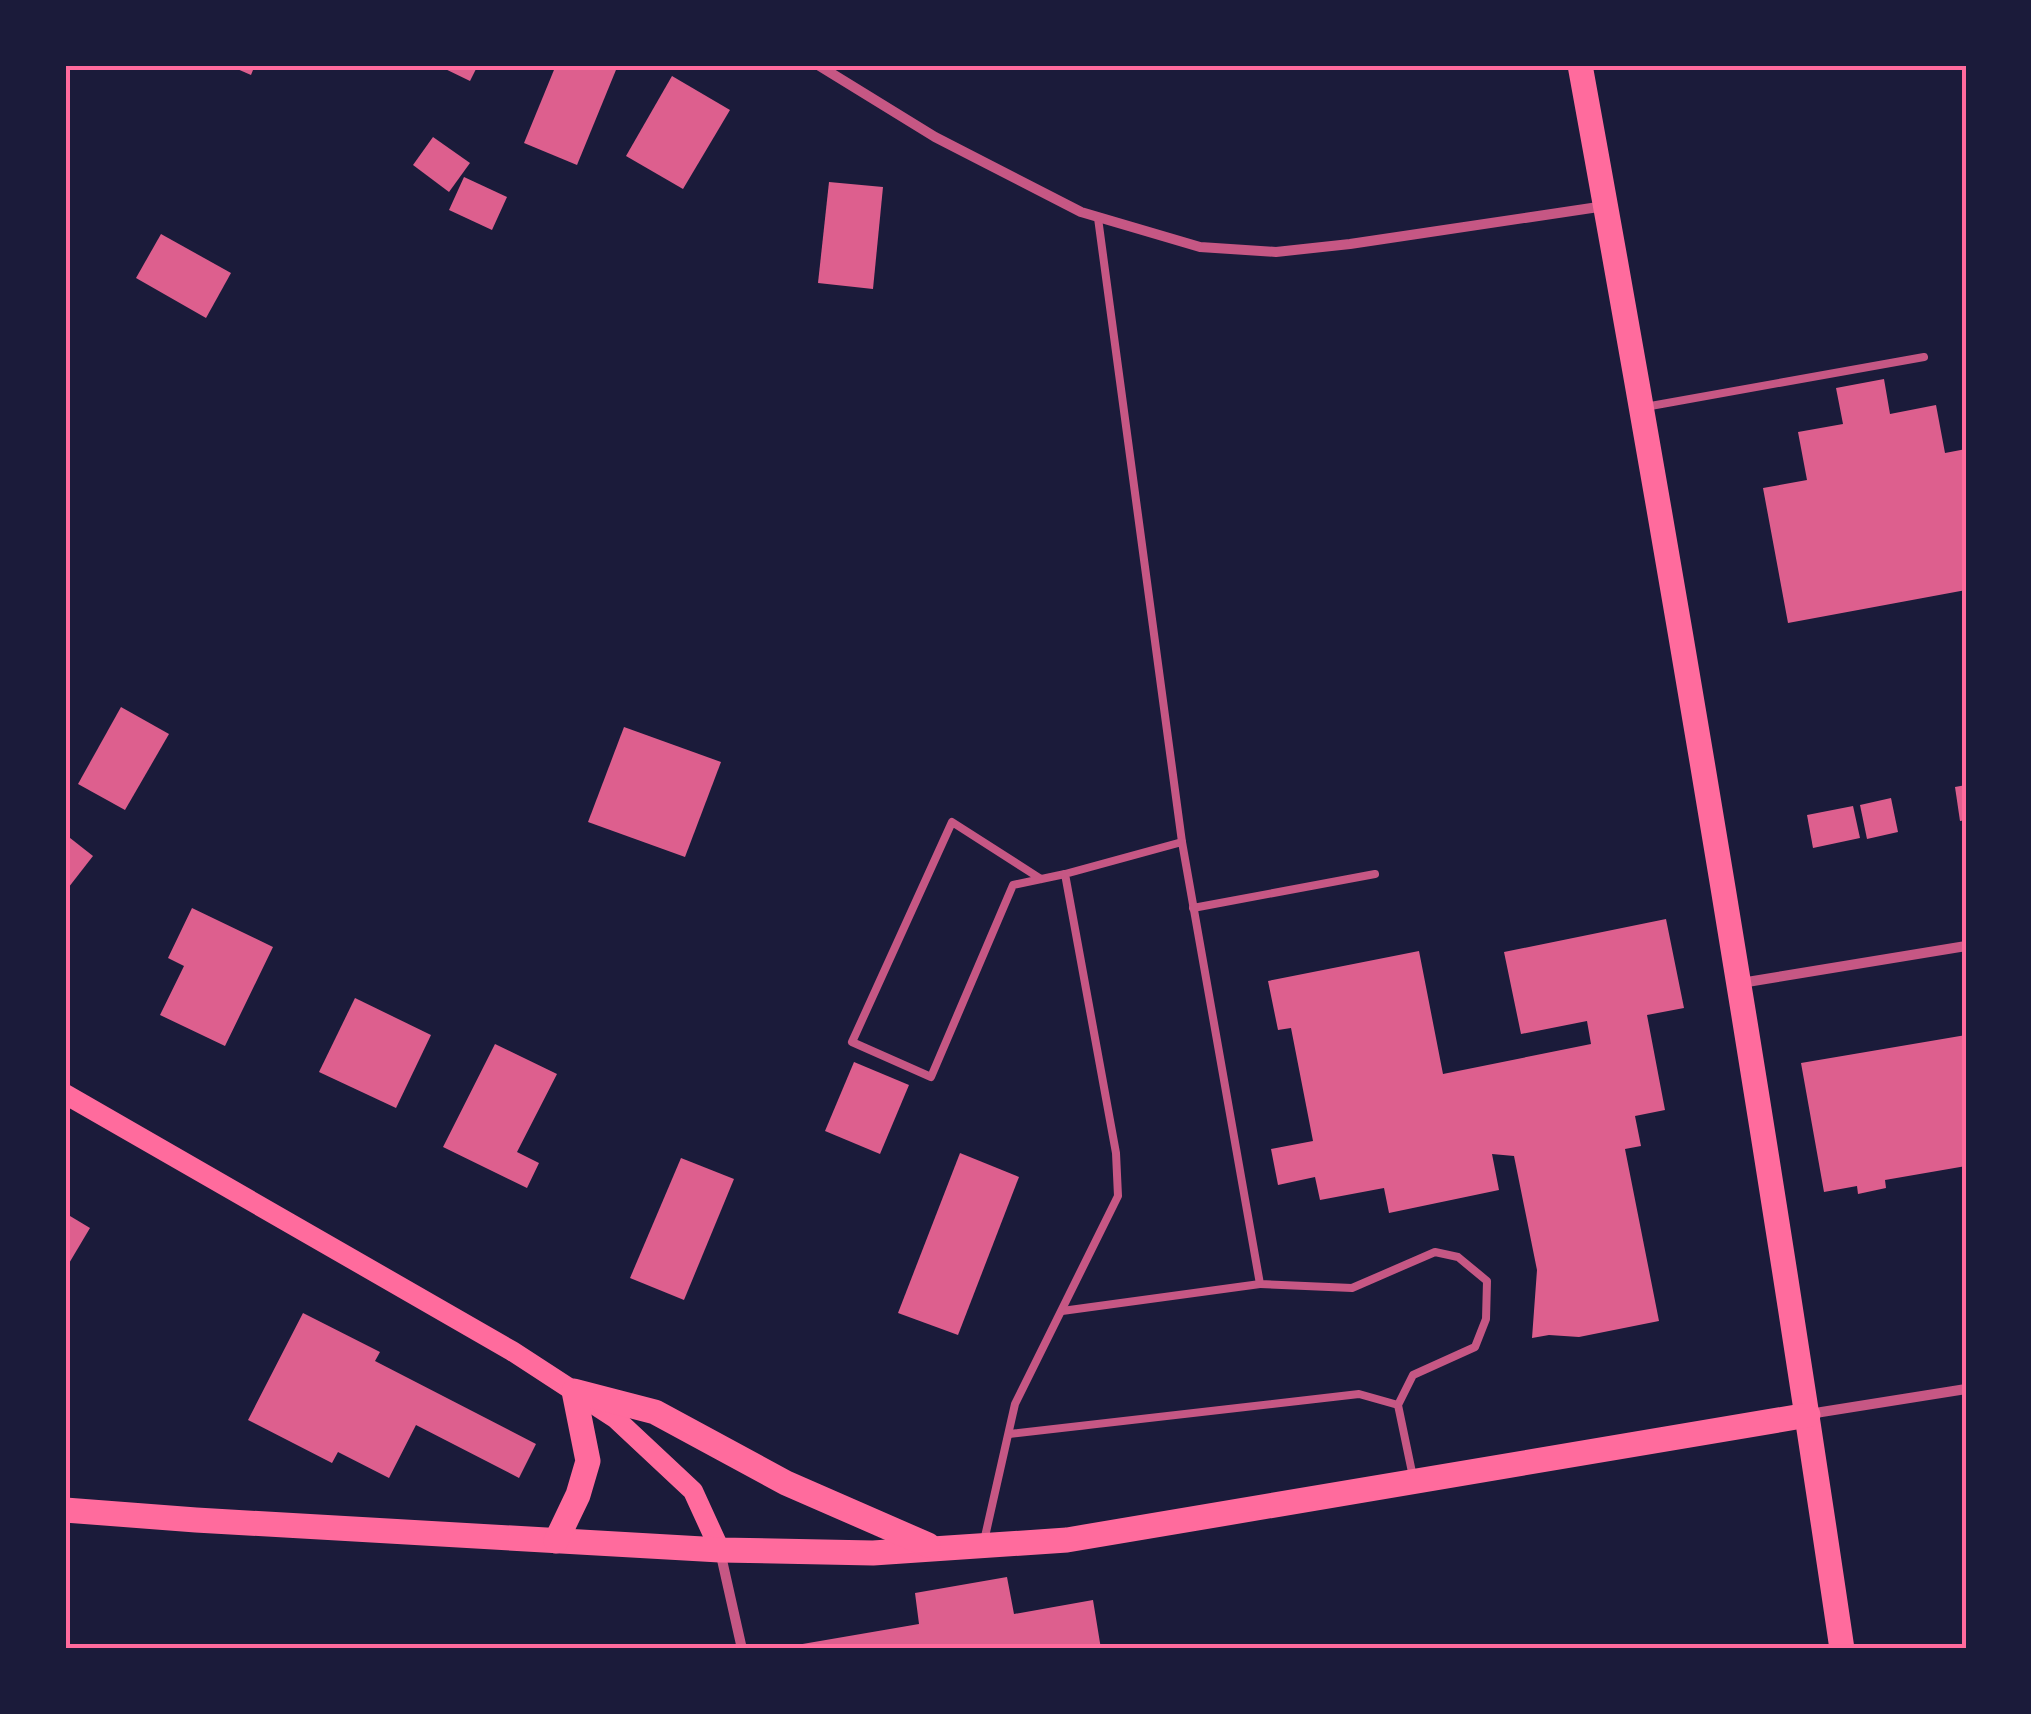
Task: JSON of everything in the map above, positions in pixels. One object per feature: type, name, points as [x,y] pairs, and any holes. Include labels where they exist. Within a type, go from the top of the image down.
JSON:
[{"type":"main road","points":[[1580,65],[1740,984],[1842,1649]]},
{"type":"main road","points":[[65,1094],[512,1351],[615,1418],[693,1491],[720,1550]]},
{"type":"main road","points":[[556,1541],[578,1495],[588,1462],[574,1391]]},
{"type":"main road","points":[[574,1391],[655,1412],[786,1483],[934,1548]]},
{"type":"main road","points":[[65,1510],[720,1550],[872,1553],[1066,1540],[1808,1414]]},
{"type":"street","points":[[818,65],[935,136],[1081,212],[1200,247],[1276,252],[1606,206]]},
{"type":"street","points":[[1740,984],[1966,946]]},
{"type":"street","points":[[1808,1414],[1966,1389]]},
{"type":"street","points":[[720,1550],[742,1649]]},
{"type":"lane","points":[[1098,218],[1182,842],[1260,1284]]},
{"type":"lane","points":[[1640,408],[1924,357]]},
{"type":"lane","points":[[1041,879],[952,822],[852,1042],[931,1078],[1014,885],[1065,874],[1182,842]]},
{"type":"lane","points":[[983,1546],[1016,1404],[1118,1196],[1116,1153],[1065,874]]},
{"type":"lane","points":[[1193,908],[1376,874]]},
{"type":"lane","points":[[1061,1311],[1260,1284],[1352,1288],[1435,1252],[1458,1257],[1486,1281],[1486,1319],[1475,1348],[1413,1376],[1398,1405],[1414,1482]]},
{"type":"lane","points":[[1009,1434],[1359,1394],[1398,1405]]},
{"type":"building","points":[[228,65],[255,65],[251,75]]},
{"type":"building","points":[[437,65],[478,65],[470,81]]},
{"type":"building","points":[[556,65],[618,65],[577,165],[524,143]]},
{"type":"building","points":[[672,76],[730,110],[683,189],[626,156]]},
{"type":"building","points":[[433,137],[470,163],[449,192],[413,165]]},
{"type":"building","points":[[464,177],[507,197],[492,230],[449,210]]},
{"type":"building","points":[[829,182],[883,187],[873,289],[818,283]]},
{"type":"building","points":[[161,234],[231,273],[206,318],[136,278]]},
{"type":"building","points":[[1884,379],[1890,414],[1936,405],[1945,453],[1966,449],[1966,590],[1788,623],[1763,488],[1807,480],[1798,432],[1843,424],[1836,388]]},
{"type":"building","points":[[121,707],[169,734],[125,810],[78,784]]},
{"type":"building","points":[[624,727],[721,762],[685,857],[588,822]]},
{"type":"building","points":[[1966,785],[1966,820],[1960,821],[1955,787]]},
{"type":"building","points":[[1891,798],[1898,832],[1867,839],[1860,805]]},
{"type":"building","points":[[1853,806],[1860,838],[1813,848],[1807,815]]},
{"type":"building","points":[[65,834],[93,856],[65,892]]},
{"type":"building","points":[[192,908],[273,947],[225,1046],[160,1015],[184,966],[168,958]]},
{"type":"building","points":[[1666,919],[1684,1008],[1647,1015],[1665,1110],[1635,1116],[1641,1146],[1625,1149],[1659,1321],[1579,1337],[1532,1338],[1537,1270],[1514,1156],[1492,1154],[1499,1190],[1389,1213],[1384,1188],[1320,1200],[1315,1177],[1278,1185],[1271,1149],[1313,1141],[1291,1028],[1278,1030],[1268,981],[1419,951],[1443,1074],[1591,1044],[1587,1021],[1521,1034],[1504,952]]},
{"type":"building","points":[[355,998],[431,1035],[396,1108],[319,1072]]},
{"type":"building","points":[[1966,1035],[1966,1166],[1885,1180],[1886,1188],[1858,1194],[1857,1186],[1824,1192],[1801,1063]]},
{"type":"building","points":[[495,1044],[557,1074],[517,1152],[539,1163],[527,1188],[443,1147]]},
{"type":"building","points":[[854,1062],[909,1085],[880,1154],[825,1131]]},
{"type":"building","points":[[960,1153],[1019,1177],[958,1335],[898,1313]]},
{"type":"building","points":[[681,1158],[734,1179],[684,1300],[630,1278]]},
{"type":"building","points":[[65,1213],[90,1228],[65,1270]]},
{"type":"building","points":[[303,1313],[380,1352],[375,1361],[536,1444],[519,1478],[416,1425],[389,1478],[338,1452],[332,1463],[248,1420]]},
{"type":"building","points":[[1007,1577],[1014,1614],[1093,1600],[1101,1649],[785,1647],[919,1624],[915,1593]]}]
